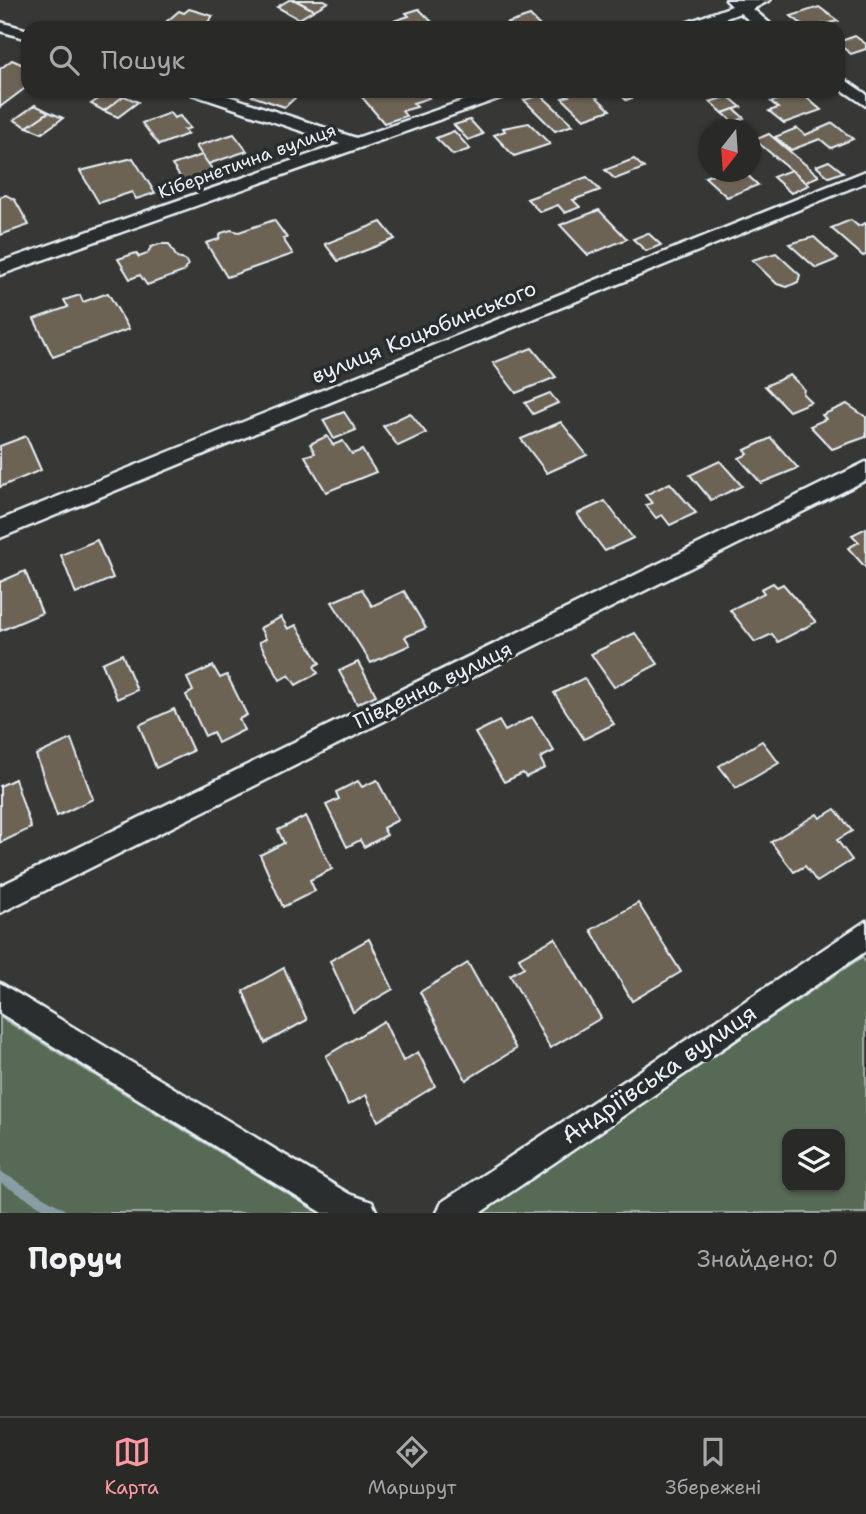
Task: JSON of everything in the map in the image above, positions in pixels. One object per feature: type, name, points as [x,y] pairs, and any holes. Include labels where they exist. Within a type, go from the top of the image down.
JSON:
[{"type":"street","points":[[700,21],[737,4],[763,0]]},
{"type":"street","points":[[737,4],[759,21]]},
{"type":"street","points":[[0,26],[21,33]]},
{"type":"street","points":[[845,85],[866,101]]},
{"type":"street","points":[[218,98],[355,143]]},
{"type":"street","name":"Кібернетична вулиця","points":[[0,269],[486,98]]},
{"type":"street","name":"вулиця Коцюбинського","points":[[0,529],[866,176]]},
{"type":"street","name":"Південна вулиця","points":[[0,901],[866,470]]},
{"type":"street","name":"Андріївська вулиця","points":[[453,1213],[866,935]]},
{"type":"street","points":[[0,997],[342,1207],[361,1213]]},
{"type":"green space","points":[[862,957],[866,963],[866,1213],[480,1213]]},
{"type":"green space","points":[[0,1017],[319,1213],[0,1213]]},
{"type":"building","points":[[289,0],[295,0],[314,10],[299,19],[277,7]]},
{"type":"building","points":[[295,0],[324,0],[328,2],[314,10]]},
{"type":"building","points":[[819,7],[838,21],[798,21],[791,16]]},
{"type":"building","points":[[189,9],[213,16],[209,21],[167,21],[179,11],[184,13]]},
{"type":"building","points":[[419,9],[431,21],[393,21],[409,16],[406,13]]},
{"type":"building","points":[[530,16],[535,21],[515,21]]},
{"type":"building","points":[[855,36],[866,44],[866,49],[851,54],[845,49],[845,40]]},
{"type":"building","points":[[12,60],[21,64],[21,91],[0,107],[0,69]]},
{"type":"building","points":[[100,98],[121,98],[104,111],[91,104]]},
{"type":"building","points":[[121,98],[138,102],[118,117],[104,111]]},
{"type":"building","points":[[258,98],[295,98],[285,107]]},
{"type":"building","points":[[363,98],[429,98],[413,103],[417,107],[402,111],[406,116],[384,123]]},
{"type":"building","points":[[544,98],[573,125],[555,131],[524,100]]},
{"type":"building","points":[[562,98],[597,98],[610,110],[584,119]]},
{"type":"building","points":[[730,98],[741,107],[723,113],[710,102]]},
{"type":"building","points":[[783,98],[807,98],[821,110],[784,123],[769,111],[778,108],[771,102]]},
{"type":"building","points":[[35,105],[49,112],[27,127],[14,120]]},
{"type":"building","points":[[734,109],[744,118],[730,119],[723,113]]},
{"type":"building","points":[[49,112],[63,118],[42,133],[27,127]]},
{"type":"building","points":[[170,113],[174,118],[180,116],[190,128],[184,130],[188,134],[159,145],[142,123]]},
{"type":"building","points":[[470,120],[483,134],[468,140],[454,125]]},
{"type":"building","points":[[529,123],[550,144],[514,156],[494,135],[505,131],[503,128]]},
{"type":"building","points":[[833,123],[853,139],[831,148],[820,139],[791,150],[775,137],[797,128],[805,135]]},
{"type":"building","points":[[454,131],[470,149],[453,155],[436,138]]},
{"type":"building","points":[[234,134],[247,151],[208,164],[196,146]]},
{"type":"building","points":[[769,134],[819,176],[805,182],[761,145],[761,137]]},
{"type":"building","points":[[202,155],[217,176],[187,187],[172,165]]},
{"type":"building","points":[[133,158],[155,193],[136,199],[132,192],[99,203],[80,171]]},
{"type":"building","points":[[634,159],[644,168],[615,179],[605,170]]},
{"type":"building","points":[[829,161],[843,172],[829,177],[816,166]]},
{"type":"building","points":[[791,170],[809,185],[791,193],[773,177]]},
{"type":"building","points":[[587,177],[600,190],[573,200],[580,207],[565,213],[558,205],[540,212],[527,199]]},
{"type":"building","points":[[710,182],[755,182],[758,185],[727,197]]},
{"type":"building","points":[[6,195],[15,200],[29,225],[0,235],[0,197]]},
{"type":"building","points":[[599,210],[627,239],[588,255],[560,225]]},
{"type":"building","points":[[274,220],[287,238],[283,239],[293,254],[227,277],[206,243],[219,239],[221,233],[231,230],[239,232]]},
{"type":"building","points":[[851,220],[858,226],[866,223],[866,255],[863,256],[831,228]]},
{"type":"building","points":[[381,222],[395,239],[338,261],[325,244]]},
{"type":"building","points":[[648,233],[661,245],[646,251],[633,239]]},
{"type":"building","points":[[814,237],[838,259],[816,268],[789,244]]},
{"type":"building","points":[[169,244],[177,258],[185,260],[188,264],[183,272],[147,285],[140,275],[130,279],[118,259],[136,253],[139,257],[147,254],[151,247]]},
{"type":"building","points":[[776,253],[800,275],[798,282],[787,287],[777,284],[752,260]]},
{"type":"building","points":[[108,293],[129,329],[53,357],[34,319],[68,307],[64,300],[80,295],[83,302]]},
{"type":"building","points":[[532,348],[556,377],[516,393],[493,363]]},
{"type":"building","points":[[790,375],[804,389],[803,394],[811,402],[789,411],[765,386]]},
{"type":"building","points":[[550,393],[558,403],[533,414],[525,403]]},
{"type":"building","points":[[847,404],[866,417],[866,437],[832,449],[810,426],[826,419],[822,415]]},
{"type":"building","points":[[344,412],[356,430],[334,439],[323,420]]},
{"type":"building","points":[[410,413],[426,433],[398,446],[383,426]]},
{"type":"building","points":[[561,422],[587,455],[547,473],[521,439]]},
{"type":"building","points":[[26,436],[41,470],[0,487],[0,446]]},
{"type":"building","points":[[327,436],[333,445],[343,441],[352,454],[362,450],[376,472],[326,492],[305,456],[315,453],[310,444]]},
{"type":"building","points":[[771,438],[798,468],[761,483],[739,458],[748,454],[745,450]]},
{"type":"building","points":[[720,461],[742,486],[711,500],[690,475]]},
{"type":"building","points":[[670,483],[696,513],[670,525],[662,515],[656,518],[646,505],[652,503],[645,495]]},
{"type":"building","points":[[605,501],[633,538],[605,551],[577,514]]},
{"type":"building","points":[[866,528],[866,568],[848,548],[859,542],[852,535]]},
{"type":"building","points":[[97,540],[113,578],[76,594],[61,555]]},
{"type":"building","points":[[25,571],[42,613],[0,631],[0,582]]},
{"type":"building","points":[[773,583],[777,587],[783,584],[816,622],[778,642],[772,634],[755,642],[730,610],[764,593],[761,589]]},
{"type":"building","points":[[362,589],[372,606],[404,591],[426,628],[405,637],[410,645],[371,663],[332,602]]},
{"type":"building","points":[[281,617],[288,629],[296,625],[320,663],[314,666],[318,673],[296,685],[289,675],[280,680],[259,642],[266,639],[260,628]]},
{"type":"building","points":[[635,633],[658,664],[614,687],[591,654]]},
{"type":"building","points":[[122,654],[137,690],[117,699],[102,663]]},
{"type":"building","points":[[358,662],[376,695],[357,704],[339,671]]},
{"type":"building","points":[[213,666],[220,678],[227,675],[247,715],[239,719],[244,730],[218,743],[213,732],[205,736],[186,695],[193,691],[187,678]]},
{"type":"building","points":[[584,678],[614,724],[584,739],[554,693]]},
{"type":"building","points":[[174,709],[193,751],[156,768],[139,725]]},
{"type":"building","points":[[532,717],[554,751],[540,758],[545,768],[526,777],[523,773],[504,782],[475,733],[499,721],[505,731]]},
{"type":"building","points":[[71,739],[93,799],[57,816],[36,755]]},
{"type":"building","points":[[762,741],[779,763],[736,788],[719,766]]},
{"type":"building","points":[[15,779],[31,828],[0,843],[0,786]]},
{"type":"building","points":[[377,780],[398,820],[383,828],[387,835],[364,847],[360,840],[347,847],[326,805],[339,799],[336,792],[358,781],[362,787]]},
{"type":"building","points":[[835,809],[852,831],[837,840],[852,860],[817,882],[805,866],[794,872],[771,842],[817,814],[820,818]]},
{"type":"building","points":[[306,816],[332,869],[310,880],[315,891],[283,907],[260,855],[284,843],[278,830]]},
{"type":"building","points":[[638,903],[681,972],[632,1001],[591,930]]},
{"type":"building","points":[[555,938],[601,1018],[550,1048],[510,975],[524,967],[519,958]]},
{"type":"building","points":[[369,939],[393,989],[353,1012],[330,961]]},
{"type":"building","points":[[468,963],[516,1049],[466,1080],[420,992]]},
{"type":"building","points":[[284,968],[307,1020],[265,1043],[243,991]]},
{"type":"building","points":[[384,1021],[403,1061],[418,1052],[435,1086],[378,1121],[366,1095],[348,1105],[326,1056]]},
{"type":"waterway","points":[[0,1177],[61,1213]]}]
